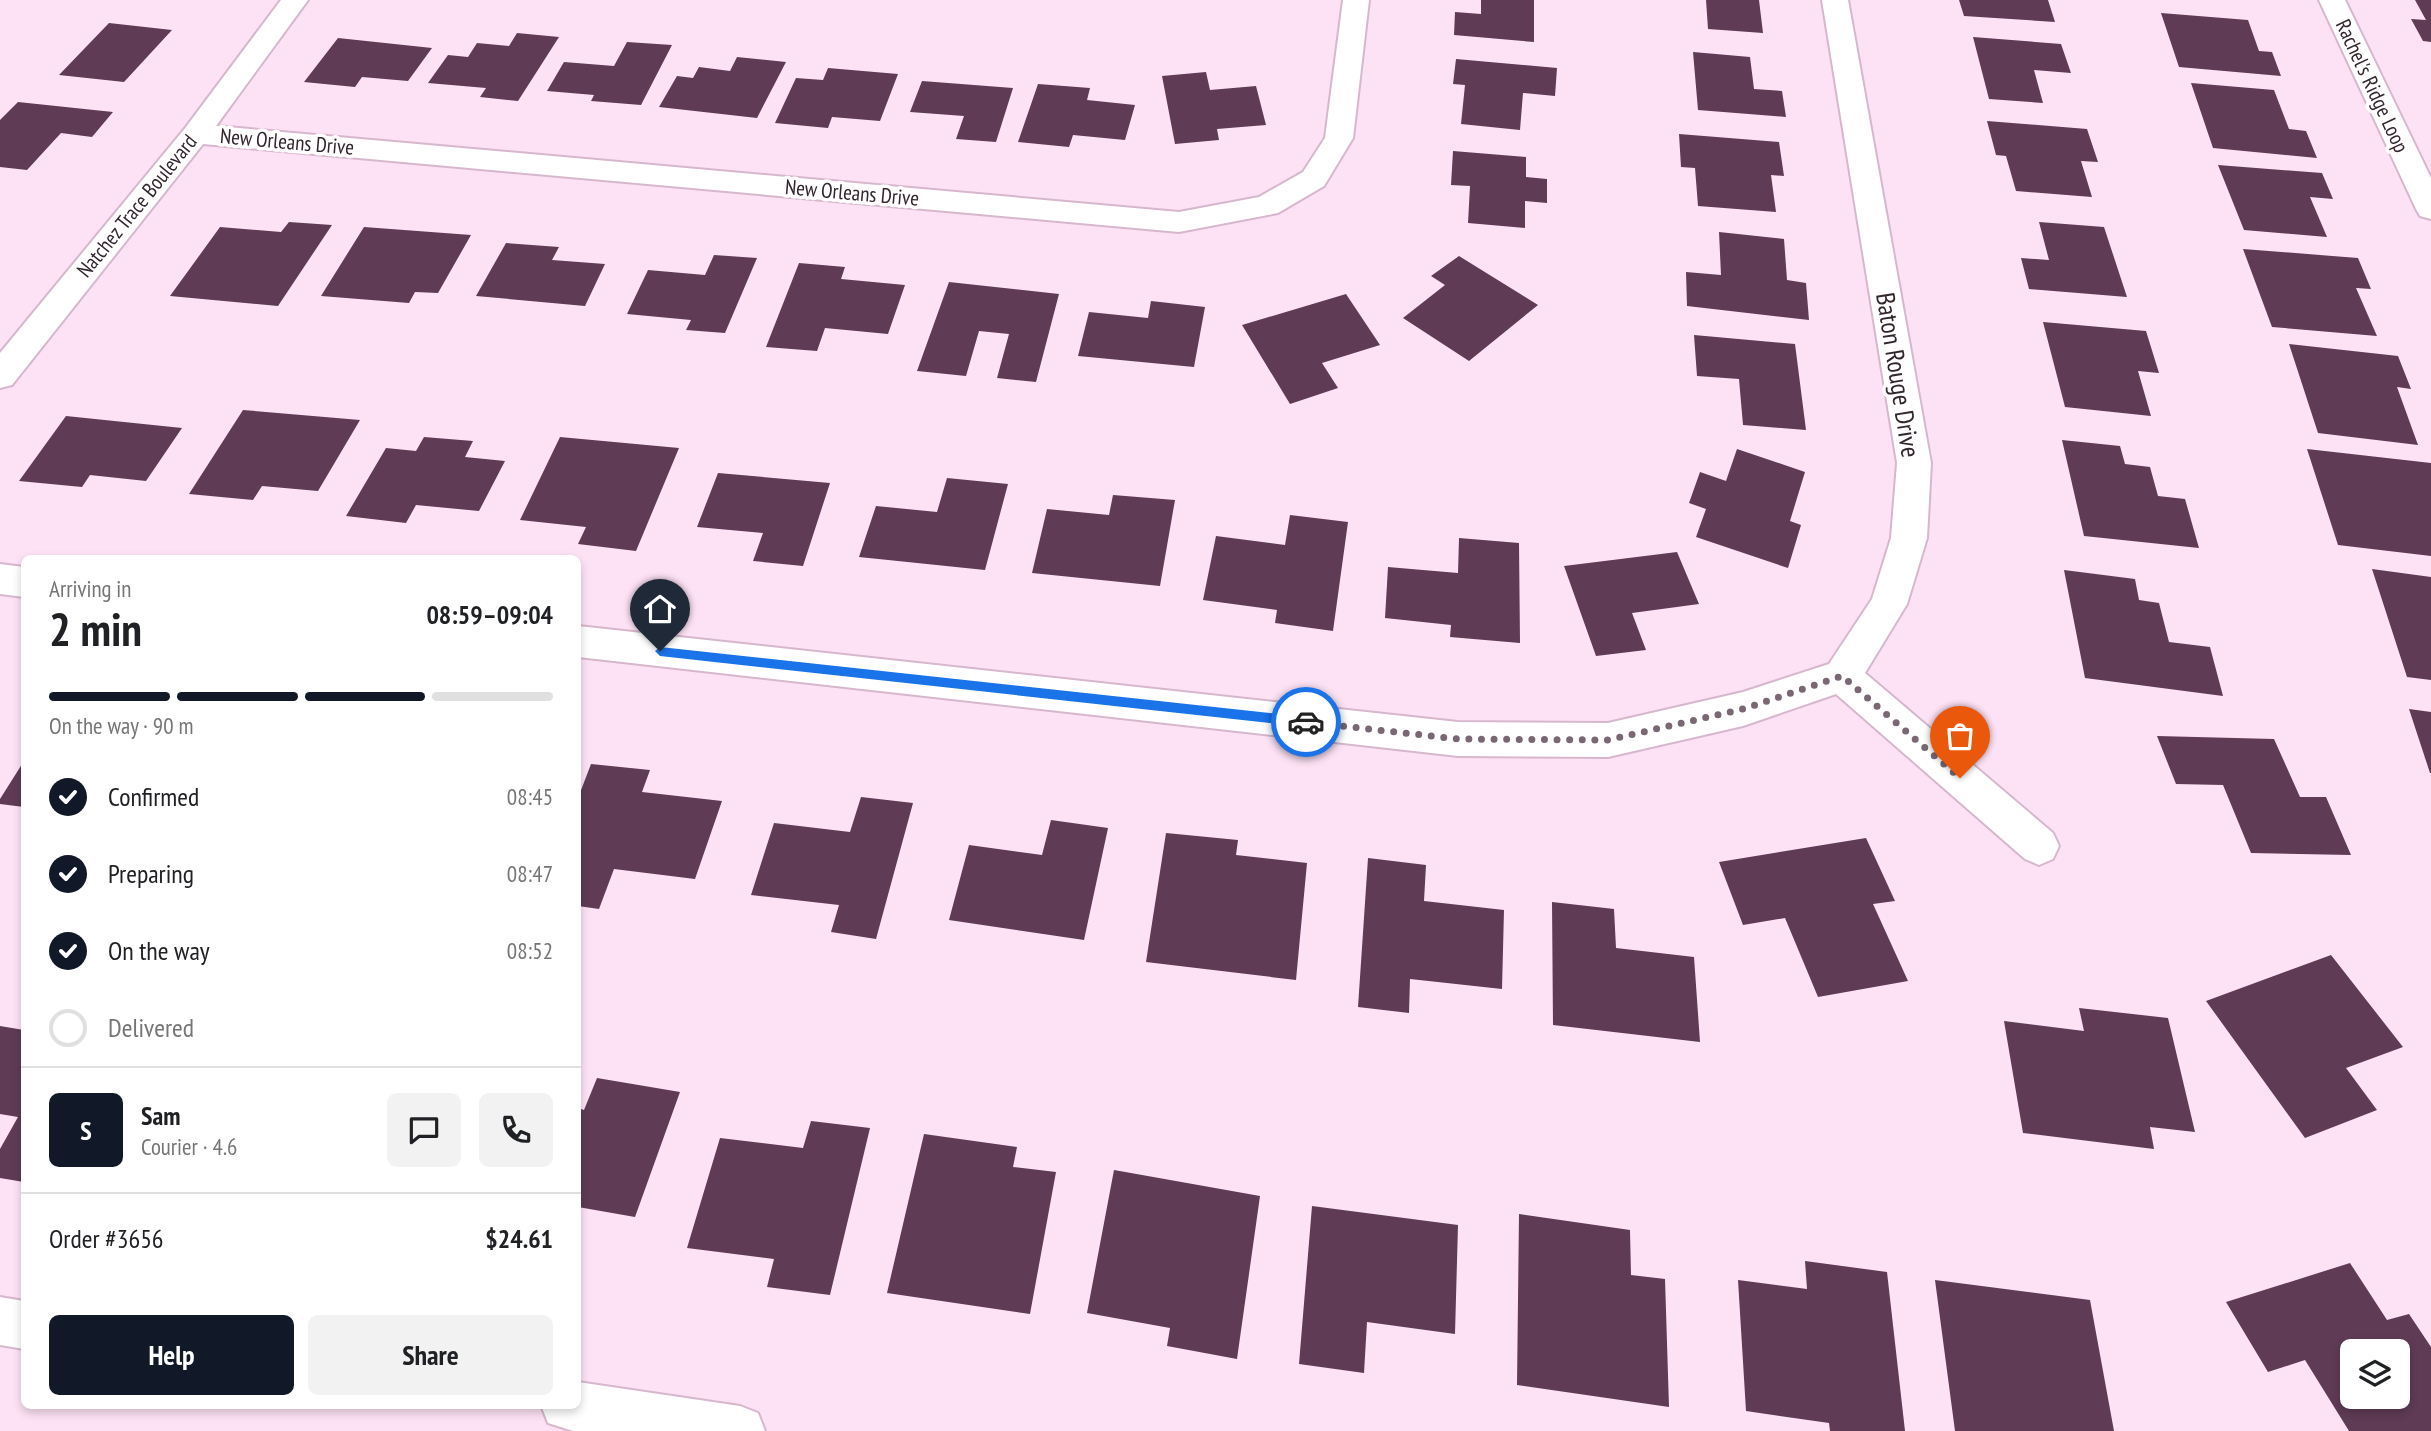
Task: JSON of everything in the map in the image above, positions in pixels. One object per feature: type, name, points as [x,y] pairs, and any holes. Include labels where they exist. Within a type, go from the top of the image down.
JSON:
[{"type":"street","name":"Natchez Trace Boulevard","points":[[0,376],[196,134],[295,0]]},
{"type":"street","name":"New Orleans Drive","points":[[196,134],[1179,222],[1267,206],[1314,179],[1339,138],[1356,0]]},
{"type":"street","name":"Baton Rouge Drive","points":[[1835,0],[1914,463],[1909,538],[1889,604],[1842,676]]},
{"type":"street","name":"Rachel's Ridge Loop","points":[[2332,0],[2431,209]]},
{"type":"street","points":[[0,579],[21,582]]},
{"type":"street","points":[[581,642],[1458,739],[1608,740],[1743,709],[1842,676],[2039,846]]},
{"type":"street","points":[[0,1321],[21,1324]]},
{"type":"street","points":[[581,1407],[740,1431]]},
{"type":"building","points":[[1481,0],[1534,0],[1534,42],[1454,35],[1455,12],[1481,14]]},
{"type":"building","points":[[1706,0],[1759,0],[1763,33],[1708,29]]},
{"type":"building","points":[[1959,0],[2048,0],[2055,22],[1964,16]]},
{"type":"building","points":[[2415,0],[2431,0],[2431,42],[2423,41],[2411,19],[2426,20]]},
{"type":"building","points":[[2161,13],[2248,20],[2259,51],[2272,52],[2281,76],[2179,67]]},
{"type":"building","points":[[109,23],[172,30],[124,82],[59,75]]},
{"type":"building","points":[[517,33],[559,37],[518,101],[480,97],[486,88],[428,83],[448,55],[468,57],[477,43],[509,46]]},
{"type":"building","points":[[1973,37],[2061,44],[2071,73],[2034,70],[2043,103],[1989,99]]},
{"type":"building","points":[[338,38],[432,48],[408,81],[362,77],[355,87],[304,82]]},
{"type":"building","points":[[627,42],[672,45],[641,105],[591,101],[594,95],[547,91],[564,62],[614,66]]},
{"type":"building","points":[[1693,52],[1750,57],[1754,89],[1782,91],[1786,117],[1698,110]]},
{"type":"building","points":[[737,57],[786,62],[757,118],[659,107],[677,76],[693,78],[699,67],[730,71]]},
{"type":"building","points":[[1456,59],[1557,68],[1555,96],[1523,93],[1520,130],[1461,124],[1465,85],[1453,84]]},
{"type":"building","points":[[828,68],[898,74],[880,121],[832,117],[828,128],[775,123],[796,78],[823,80]]},
{"type":"building","points":[[1206,72],[1210,90],[1256,86],[1266,125],[1217,129],[1219,140],[1175,144],[1162,76]]},
{"type":"building","points":[[922,81],[1013,88],[996,142],[956,139],[964,116],[910,112]]},
{"type":"building","points":[[2191,83],[2274,90],[2289,129],[2306,131],[2317,158],[2213,148]]},
{"type":"building","points":[[1038,84],[1090,88],[1087,100],[1135,105],[1125,140],[1073,135],[1069,147],[1018,142]]},
{"type":"building","points":[[18,102],[113,112],[92,137],[61,133],[27,170],[0,167],[0,120]]},
{"type":"building","points":[[1987,121],[2087,129],[2098,162],[2081,161],[2092,197],[2016,191],[2006,156],[1996,155]]},
{"type":"building","points":[[1679,134],[1779,142],[1784,176],[1771,175],[1776,212],[1698,206],[1695,168],[1681,167]]},
{"type":"building","points":[[1453,151],[1526,157],[1526,177],[1547,179],[1547,203],[1525,201],[1525,228],[1468,223],[1470,186],[1451,185]]},
{"type":"building","points":[[2218,165],[2322,173],[2333,199],[2310,197],[2327,237],[2244,230]]},
{"type":"building","points":[[289,222],[332,225],[278,306],[170,296],[220,227],[281,232]]},
{"type":"building","points":[[2039,222],[2104,227],[2127,297],[2029,289],[2021,258],[2049,260]]},
{"type":"building","points":[[364,227],[471,235],[438,293],[415,292],[409,303],[321,296]]},
{"type":"building","points":[[1719,232],[1784,239],[1787,280],[1806,283],[1809,320],[1687,306],[1686,272],[1721,275]]},
{"type":"building","points":[[506,243],[559,247],[552,260],[605,264],[585,306],[476,296]]},
{"type":"building","points":[[2243,249],[2358,258],[2371,289],[2356,288],[2377,336],[2272,327]]},
{"type":"building","points":[[714,255],[757,258],[725,333],[686,330],[691,320],[627,314],[648,270],[705,275]]},
{"type":"building","points":[[1459,256],[1538,305],[1469,361],[1403,318],[1445,285],[1431,276]]},
{"type":"building","points":[[799,263],[845,267],[841,279],[905,285],[888,334],[825,328],[817,351],[766,347]]},
{"type":"building","points":[[949,282],[1059,294],[1036,382],[997,378],[1009,334],[979,331],[966,376],[917,371]]},
{"type":"building","points":[[1346,294],[1380,345],[1322,363],[1338,388],[1290,404],[1242,325]]},
{"type":"building","points":[[1151,301],[1205,307],[1194,367],[1078,356],[1089,312],[1148,318]]},
{"type":"building","points":[[2043,322],[2146,331],[2159,373],[2138,371],[2151,416],[2065,407]]},
{"type":"building","points":[[1694,335],[1795,344],[1806,430],[1743,425],[1739,379],[1697,376]]},
{"type":"building","points":[[2289,344],[2398,356],[2411,389],[2397,387],[2418,445],[2318,433]]},
{"type":"building","points":[[243,410],[360,420],[318,491],[262,486],[253,500],[189,494]]},
{"type":"building","points":[[66,416],[182,428],[146,481],[90,475],[82,487],[19,481]]},
{"type":"building","points":[[424,437],[473,441],[465,457],[505,461],[479,511],[416,505],[406,523],[346,516],[386,448],[416,451]]},
{"type":"building","points":[[560,437],[679,448],[636,551],[578,544],[586,527],[520,520]]},
{"type":"building","points":[[2062,440],[2120,446],[2125,464],[2150,467],[2158,496],[2185,499],[2199,548],[2084,536]]},
{"type":"building","points":[[1737,449],[1805,472],[1790,521],[1801,525],[1788,568],[1696,537],[1706,509],[1689,503],[1700,472],[1726,481]]},
{"type":"building","points":[[2307,449],[2431,463],[2431,556],[2338,545]]},
{"type":"building","points":[[718,473],[830,483],[803,566],[753,561],[763,533],[697,527]]},
{"type":"building","points":[[947,478],[1008,484],[985,570],[859,557],[876,506],[937,512]]},
{"type":"building","points":[[1113,495],[1175,500],[1160,586],[1032,573],[1047,509],[1109,515]]},
{"type":"building","points":[[1290,515],[1348,522],[1333,631],[1275,623],[1277,610],[1203,600],[1216,536],[1285,545]]},
{"type":"building","points":[[1459,538],[1519,543],[1520,643],[1450,637],[1451,625],[1385,618],[1388,567],[1458,573]]},
{"type":"building","points":[[1677,552],[1699,604],[1632,613],[1646,650],[1596,656],[1564,566]]},
{"type":"building","points":[[2372,569],[2431,577],[2431,680],[2407,677]]},
{"type":"building","points":[[2064,570],[2135,579],[2139,600],[2159,603],[2169,642],[2210,647],[2223,696],[2085,678]]},
{"type":"building","points":[[2409,709],[2431,712],[2431,773],[2430,773]]},
{"type":"building","points":[[2157,736],[2274,739],[2300,797],[2326,797],[2351,855],[2251,853],[2223,785],[2176,784]]},
{"type":"building","points":[[591,764],[650,770],[642,792],[722,801],[695,879],[614,869],[599,909],[581,906],[581,790]]},
{"type":"building","points":[[21,766],[21,807],[0,804],[0,799]]},
{"type":"building","points":[[861,797],[913,803],[876,939],[831,932],[839,905],[751,895],[774,823],[850,832]]},
{"type":"building","points":[[1051,820],[1108,828],[1084,940],[949,920],[969,845],[1042,855]]},
{"type":"building","points":[[1166,833],[1238,840],[1236,855],[1307,863],[1296,980],[1146,962]]},
{"type":"building","points":[[1866,838],[1895,901],[1873,904],[1908,981],[1818,997],[1785,918],[1743,925],[1719,862]]},
{"type":"building","points":[[1368,858],[1426,865],[1424,901],[1504,910],[1502,989],[1410,979],[1409,1013],[1358,1007]]},
{"type":"building","points":[[1552,902],[1614,909],[1616,948],[1694,957],[1700,1042],[1553,1025]]},
{"type":"building","points":[[2331,955],[2403,1047],[2346,1068],[2377,1110],[2305,1138],[2206,1001]]},
{"type":"building","points":[[2079,1008],[2168,1018],[2195,1132],[2150,1127],[2154,1149],[2023,1133],[2004,1021],[2084,1031]]},
{"type":"building","points":[[0,1026],[21,1030],[21,1182],[0,1178],[0,1149],[18,1117],[0,1114]]},
{"type":"building","points":[[597,1078],[680,1092],[635,1217],[581,1208],[581,1109],[584,1110]]},
{"type":"building","points":[[811,1121],[870,1128],[830,1295],[767,1287],[774,1259],[687,1248],[720,1138],[803,1148]]},
{"type":"building","points":[[924,1134],[1017,1147],[1013,1167],[1056,1172],[1030,1314],[887,1293]]},
{"type":"building","points":[[1114,1170],[1260,1196],[1237,1359],[1167,1346],[1170,1328],[1087,1313]]},
{"type":"building","points":[[1312,1206],[1458,1225],[1455,1334],[1367,1322],[1364,1373],[1299,1364]]},
{"type":"building","points":[[1519,1214],[1630,1230],[1631,1275],[1665,1279],[1669,1407],[1517,1385]]},
{"type":"building","points":[[1805,1261],[1887,1272],[1905,1431],[1830,1431],[1829,1423],[1746,1411],[1738,1280],[1807,1289]]},
{"type":"building","points":[[2350,1263],[2387,1320],[2409,1314],[2431,1347],[2431,1431],[2349,1431],[2305,1360],[2268,1372],[2226,1302]]},
{"type":"building","points":[[1935,1280],[2090,1300],[2114,1431],[1955,1431]]},
{"type":"way so far","points":[[1306,722],[1458,739],[1608,740],[1743,709],[1842,676],[1960,778]]},
{"type":"route","points":[[660,651],[1306,722]]}]
